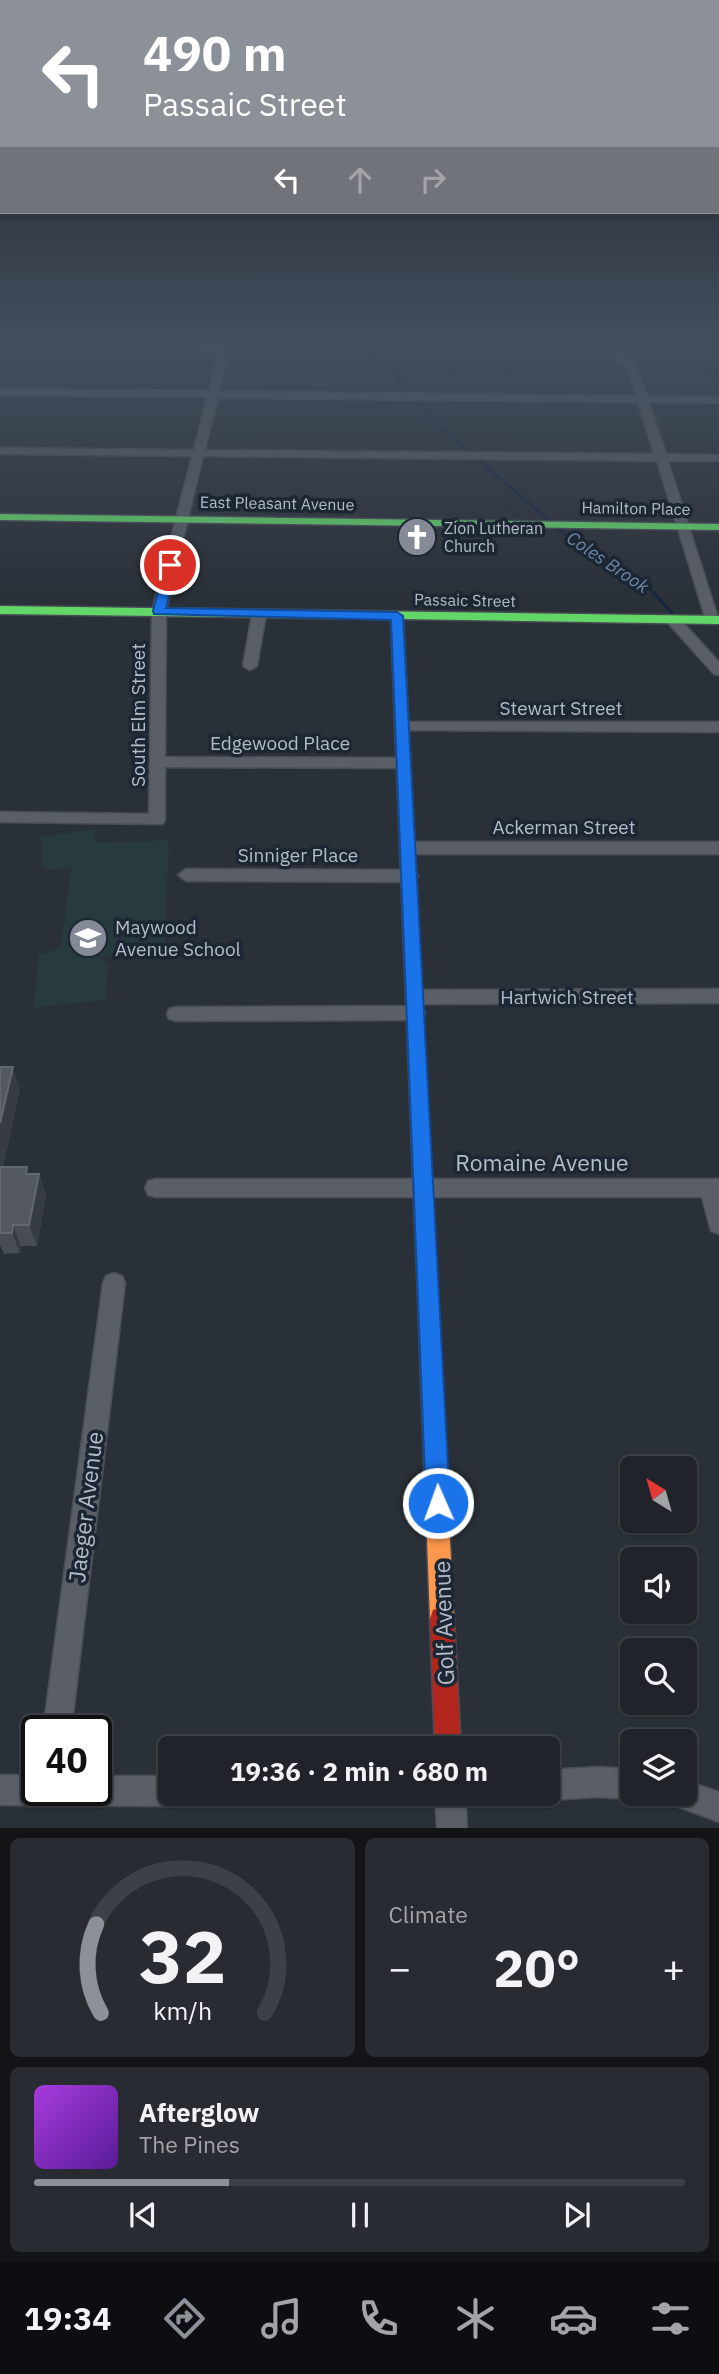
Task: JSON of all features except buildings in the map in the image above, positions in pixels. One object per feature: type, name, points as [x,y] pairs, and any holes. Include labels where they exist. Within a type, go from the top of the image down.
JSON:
[{"type":"street","name":"South Elm Street","points":[[0,817],[157,820],[159,611],[204,429]]},
{"type":"street","points":[[652,429],[716,620]]},
{"type":"street","points":[[0,451],[719,458]]},
{"type":"street","name":"East Pleasant Avenue","points":[[0,517],[553,524]]},
{"type":"street","name":"Hamilton Place","points":[[553,524],[719,527]]},
{"type":"street","name":"Passaic Street","points":[[0,610],[716,620]]},
{"type":"street","points":[[250,666],[259,614]]},
{"type":"street","name":"Golf Avenue","points":[[397,616],[448,1736]]},
{"type":"street","points":[[673,620],[719,671]]},
{"type":"street","name":"Stewart Street","points":[[402,727],[719,727]]},
{"type":"street","name":"Edgewood Place","points":[[156,762],[403,763]]},
{"type":"street","name":"Ackerman Street","points":[[408,848],[719,848]]},
{"type":"street","name":"Sinniger Place","points":[[186,875],[410,876]]},
{"type":"street","name":"Hartwich Street","points":[[176,1014],[719,996]]},
{"type":"street","name":"Romaine Avenue","points":[[156,1188],[715,1188]]},
{"type":"street","points":[[715,1188],[719,1224]]},
{"type":"street","name":"Jaeger Avenue","points":[[59,1715],[114,1283]]},
{"type":"street","points":[[560,1784],[620,1783]]},
{"type":"street","points":[[0,1790],[21,1790]]},
{"type":"street","points":[[112,1791],[158,1791]]},
{"type":"street","points":[[697,1799],[719,1807]]},
{"type":"street","points":[[451,1806],[452,1828]]},
{"type":"green space","points":[[94,829],[96,843],[169,840],[164,954],[102,957],[108,967],[106,1000],[34,1007],[38,956],[61,947],[71,867],[53,870],[42,866],[41,837]]},
{"type":"waterway","name":"Coles Brook","points":[[442,429],[551,522]]},
{"type":"waterway","name":"Coles Brook","points":[[557,528],[610,566],[651,590],[673,614]]},
{"type":"traffic: fast","points":[[0,517],[719,527]]},
{"type":"traffic: fast","points":[[0,610],[719,620]]},
{"type":"traffic: fast","points":[[397,616],[429,1325]]},
{"type":"traffic: slow","points":[[429,1325],[442,1619]]},
{"type":"traffic: jam","points":[[442,1619],[447,1736]]},
{"type":"place","name":"Zion Lutheran Church","points":[[417,537]]},
{"type":"place","name":"Maywood Avenue School","points":[[88,938]]},
{"type":"route","points":[[170,565],[159,611],[397,616],[438,1503]]}]
